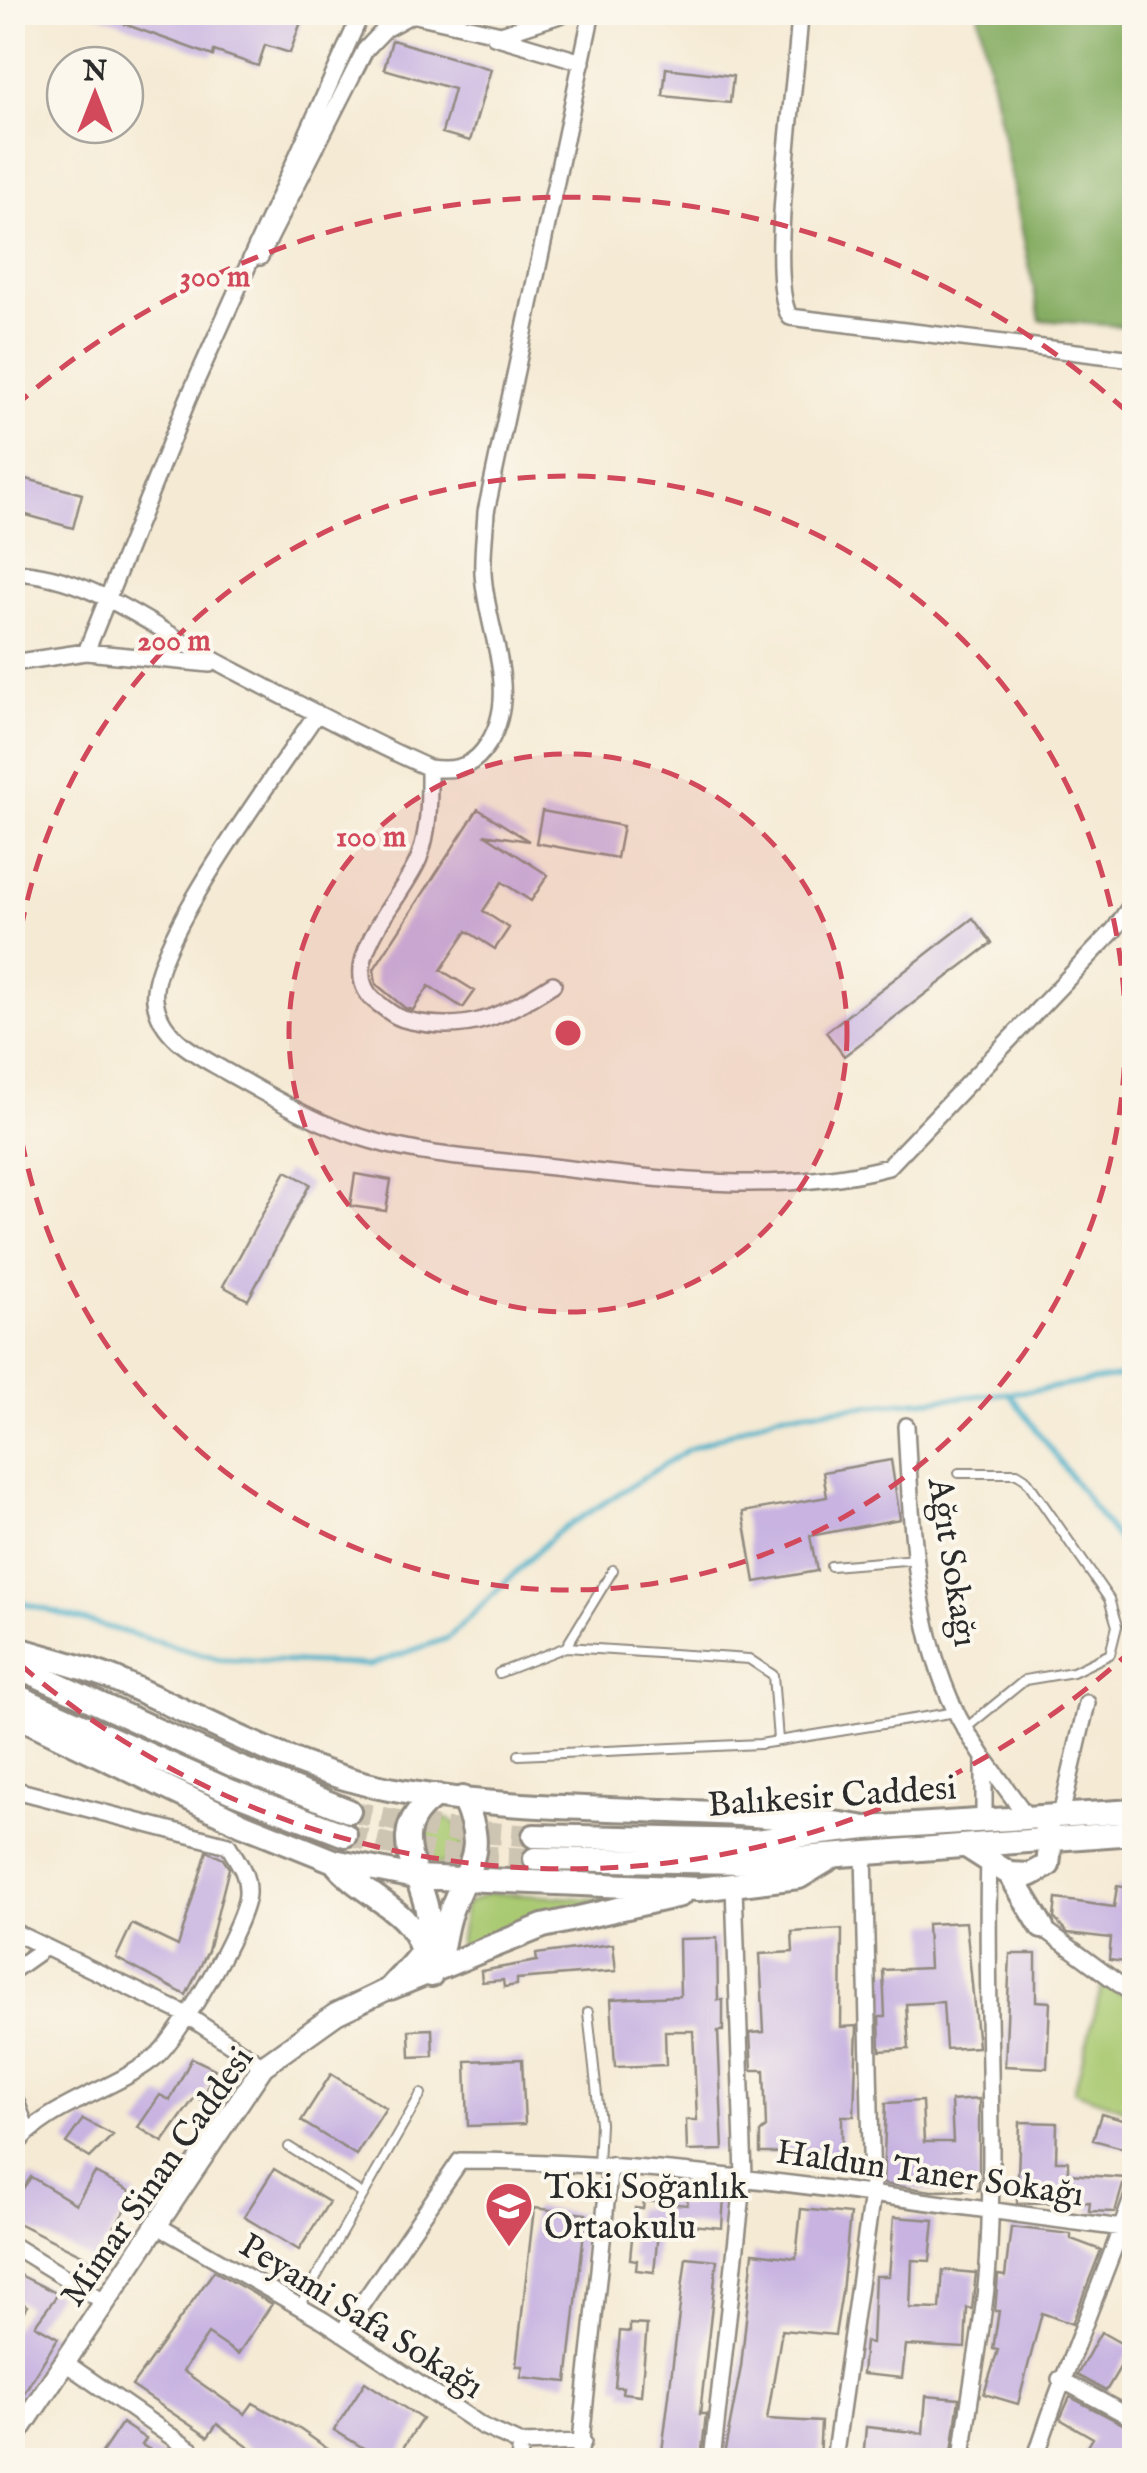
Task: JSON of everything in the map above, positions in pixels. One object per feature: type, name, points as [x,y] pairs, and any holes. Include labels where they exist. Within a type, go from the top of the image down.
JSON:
[{"type":"main road","points":[[12,1647],[111,1678],[258,1746],[340,1776],[436,1796],[793,1815],[865,1840]]},
{"type":"main road","points":[[12,1664],[234,1766],[350,1810]]},
{"type":"main road","points":[[12,1694],[230,1791],[346,1835]]},
{"type":"main road","points":[[12,1712],[242,1824],[334,1861],[415,1878],[700,1890],[800,1877],[832,1857]]},
{"type":"main road","points":[[426,1963],[428,1911],[415,1878],[408,1828],[436,1796]]},
{"type":"main road","points":[[390,1988],[426,1963],[442,1957],[446,1926],[477,1841],[462,1798]]},
{"type":"main road","name":"Balıkesir Caddesi","points":[[1134,1811],[984,1820],[865,1840],[832,1857],[674,1864],[535,1848],[865,1840],[966,1846],[1134,1833]]},
{"type":"main road","points":[[1027,1817],[1046,1826],[1051,1839],[1042,1926]]},
{"type":"main road","points":[[966,1846],[1010,1874],[1042,1926]]},
{"type":"main road","points":[[334,1861],[346,1877],[408,1921],[426,1963]]},
{"type":"main road","points":[[1010,1874],[1030,1874],[1048,1865]]},
{"type":"main road","points":[[426,1963],[542,1926],[620,1912],[700,1890]]},
{"type":"main road","name":"Mimar Sinan Caddesi","points":[[12,2442],[68,2364],[263,2066],[336,2014],[390,1988]]},
{"type":"street","points":[[86,652],[188,399],[362,12]]},
{"type":"street","points":[[481,32],[519,30],[569,12]]},
{"type":"street","points":[[12,572],[50,576],[108,599],[228,668],[429,768],[453,772],[480,756],[498,730],[504,700],[483,575],[486,512],[592,12]]},
{"type":"street","points":[[800,12],[779,255],[782,304],[790,318],[1134,359]]},
{"type":"street","points":[[188,399],[365,50],[384,29],[406,14],[582,62]]},
{"type":"street","points":[[12,663],[86,652],[171,657],[228,668]]},
{"type":"street","points":[[317,713],[176,930],[155,978],[155,1000],[161,1020],[190,1050],[336,1129],[399,1147],[630,1176],[747,1183],[852,1176],[888,1167],[1114,930],[1134,900]]},
{"type":"street","points":[[429,768],[429,822],[418,862],[362,958],[361,981],[368,998],[396,1019],[458,1028],[494,1018],[553,984]]},
{"type":"street","name":"Ağıt Sokağı","points":[[906,1426],[918,1559],[931,1638],[956,1712],[1027,1817]]},
{"type":"street","points":[[1062,1816],[1087,1704]]},
{"type":"street","points":[[984,1758],[984,1820]]},
{"type":"street","points":[[12,1788],[228,1845],[246,1873],[246,1900],[227,1950],[155,2058],[27,2130],[12,2150]]},
{"type":"street","points":[[834,2460],[872,2194],[865,1840]]},
{"type":"street","points":[[962,2460],[989,2253],[989,1859]]},
{"type":"street","points":[[712,2460],[744,2176],[734,1887]]},
{"type":"street","points":[[1042,1926],[1134,1994]]},
{"type":"street","points":[[12,1932],[185,2014],[263,2066]]},
{"type":"street","points":[[12,1972],[43,1948]]},
{"type":"street","points":[[12,2092],[27,2130]]},
{"type":"street","name":"Haldun Taner Sokağı","points":[[342,2333],[460,2160],[604,2165],[744,2176],[1122,2228]]},
{"type":"street","points":[[579,2460],[584,2442],[604,2165]]},
{"type":"street","points":[[1035,2460],[1060,2380],[1134,2193]]},
{"type":"street","name":"Peyami Safa Sokağı","points":[[158,2226],[342,2333],[520,2452]]},
{"type":"street","points":[[12,2245],[106,2303]]},
{"type":"street","points":[[68,2364],[205,2460]]},
{"type":"street","points":[[1060,2380],[1134,2419]]},
{"type":"street","points":[[520,2452],[584,2442]]},
{"type":"lane","points":[[694,12],[716,15]]},
{"type":"lane","points":[[959,1473],[1017,1472],[1025,1478],[1108,1598],[1117,1626],[1110,1654],[1073,1672],[1025,1680],[966,1728]]},
{"type":"lane","points":[[831,1566],[918,1559]]},
{"type":"lane","points":[[566,1646],[614,1570]]},
{"type":"lane","points":[[500,1673],[566,1646],[749,1658],[773,1675],[778,1740]]},
{"type":"lane","points":[[519,1755],[778,1740],[956,1712]]},
{"type":"lane","points":[[588,2012],[604,2165]]},
{"type":"lane","points":[[299,2307],[420,2094]]},
{"type":"lane","points":[[288,2147],[361,2194]]},
{"type":"green space","points":[[978,13],[1134,13],[1134,327],[1040,320]]},
{"type":"green space","points":[[440,1818],[456,1825],[463,1841],[456,1857],[440,1864],[424,1857],[417,1841],[424,1825]]},
{"type":"green space","points":[[489,1893],[613,1900],[458,1951],[465,1905]]},
{"type":"green space","points":[[1103,1982],[1134,2003],[1134,2113],[1074,2091]]},
{"type":"building","points":[[91,12],[213,12],[237,20],[239,12],[280,12],[302,19],[290,53],[265,45],[258,66],[214,51],[213,56]]},
{"type":"building","points":[[392,40],[491,69],[470,141],[442,133],[454,89],[384,69]]},
{"type":"building","points":[[666,68],[733,76],[730,103],[663,96]]},
{"type":"building","points":[[12,475],[82,494],[73,528],[12,511]]},
{"type":"building","points":[[478,809],[529,841],[484,834],[548,875],[531,901],[502,882],[483,911],[509,928],[495,949],[467,931],[441,970],[475,991],[463,1008],[429,986],[413,1010],[405,1008],[376,984],[374,969]]},
{"type":"building","points":[[542,811],[623,826],[617,858],[536,843]]},
{"type":"building","points":[[973,918],[992,943],[844,1056],[826,1032]]},
{"type":"building","points":[[286,1171],[310,1184],[248,1300],[223,1286]]},
{"type":"building","points":[[355,1174],[391,1180],[386,1211],[350,1206]]},
{"type":"building","points":[[891,1460],[900,1519],[810,1536],[817,1571],[755,1582],[743,1512],[827,1497],[823,1472]]},
{"type":"building","points":[[207,1851],[223,1859],[229,1868],[208,1951],[186,1995],[116,1958],[132,1924],[178,1946]]},
{"type":"building","points":[[1117,1886],[1134,1889],[1134,1963],[1109,1960],[1111,1938],[1068,1933],[1054,1918],[1056,1899],[1114,1907]]},
{"type":"building","points":[[966,1922],[978,2047],[946,2049],[943,2002],[906,2004],[909,2049],[880,2051],[879,2017],[885,2017],[883,1970],[929,1968],[927,1924]]},
{"type":"building","points":[[842,1929],[841,2027],[857,2026],[854,2116],[842,2116],[842,2166],[805,2167],[805,2153],[760,2153],[760,2133],[766,2127],[764,2070],[752,2070],[750,2033],[764,2032],[760,1954],[793,1952],[792,1932]]},
{"type":"building","points":[[717,1938],[718,2000],[723,2000],[723,2031],[718,2031],[723,2150],[687,2151],[686,2120],[697,2120],[693,2031],[665,2031],[666,2065],[615,2067],[611,1999],[680,1996],[679,1939]]},
{"type":"building","points":[[613,1944],[616,1971],[517,1979],[517,1985],[504,1987],[503,1980],[482,1982],[481,1971],[537,1961],[536,1954]]},
{"type":"building","points":[[1010,1954],[1036,1954],[1036,2001],[1050,2002],[1047,2068],[1005,2066]]},
{"type":"building","points":[[432,2029],[433,2056],[410,2057],[409,2030]]},
{"type":"building","points":[[192,2058],[215,2069],[201,2100],[195,2097],[163,2142],[138,2127],[160,2095],[170,2100]]},
{"type":"building","points":[[522,2059],[525,2124],[468,2126],[466,2061]]},
{"type":"building","points":[[331,2074],[386,2108],[356,2155],[301,2121]]},
{"type":"building","points":[[979,2099],[979,2190],[932,2191],[883,2184],[886,2103],[922,2101],[924,2142],[953,2142],[951,2101]]},
{"type":"building","points":[[1101,2114],[1134,2123],[1134,2151],[1093,2140]]},
{"type":"building","points":[[83,2119],[113,2135],[90,2158],[66,2143]]},
{"type":"building","points":[[1020,2122],[1057,2123],[1056,2161],[1068,2161],[1069,2174],[1125,2178],[1115,2212],[1089,2211],[1090,2202],[1017,2203]]},
{"type":"building","points":[[274,2169],[329,2202],[299,2250],[244,2217]]},
{"type":"building","points":[[95,2173],[135,2194],[94,2261],[12,2220],[12,2204],[31,2177],[76,2204]]},
{"type":"building","points":[[688,2194],[724,2196],[722,2228],[659,2222],[654,2272],[636,2270],[637,2260],[630,2259],[635,2208],[643,2209],[644,2201],[687,2205]]},
{"type":"building","points":[[534,2208],[586,2214],[567,2382],[521,2377],[523,2366],[516,2366]]},
{"type":"building","points":[[801,2209],[850,2214],[842,2292],[835,2335],[782,2330],[767,2419],[821,2422],[819,2460],[723,2460],[741,2367],[753,2253],[796,2258]]},
{"type":"building","points":[[894,2217],[934,2220],[930,2261],[912,2260],[910,2308],[940,2309],[943,2270],[976,2273],[972,2309],[967,2308],[965,2348],[906,2345],[902,2378],[862,2374],[865,2342],[872,2343],[875,2276],[889,2276]]},
{"type":"building","points":[[1011,2227],[1071,2234],[1071,2239],[1101,2250],[1072,2324],[1042,2313],[1018,2404],[984,2394],[998,2350],[993,2349],[999,2311],[995,2311],[998,2275],[1005,2276]]},
{"type":"building","points":[[686,2257],[717,2260],[700,2414],[706,2414],[701,2460],[661,2460]]},
{"type":"building","points":[[12,2271],[58,2294],[35,2325],[58,2338],[12,2412],[12,2331],[28,2306],[12,2298]]},
{"type":"building","points":[[214,2271],[272,2304],[238,2354],[208,2334],[183,2371],[245,2414],[253,2403],[301,2430],[328,2449],[320,2460],[266,2460],[217,2424],[208,2437],[132,2386]]},
{"type":"building","points":[[630,2324],[647,2325],[641,2395],[622,2393],[623,2387],[615,2387],[620,2331],[630,2332]]},
{"type":"building","points":[[1101,2332],[1131,2349],[1106,2391],[1077,2375]]},
{"type":"building","points":[[365,2382],[422,2419],[395,2460],[383,2460],[334,2430]]},
{"type":"building","points":[[926,2396],[959,2399],[951,2460],[863,2460],[866,2427],[923,2433]]},
{"type":"building","points":[[1070,2397],[1134,2430],[1134,2460],[1080,2460],[1093,2438],[1060,2419]]},
{"type":"building","points":[[122,2423],[146,2439],[142,2445],[168,2460],[97,2460]]},
{"type":"waterway","points":[[12,1600],[219,1659],[370,1665],[448,1638],[555,1534],[687,1450],[778,1414],[1038,1390],[1134,1374]]},
{"type":"waterway","points":[[1009,1393],[1134,1562]]},
{"type":"tunnel","points":[[349,1811],[438,1829],[534,1836]]},
{"type":"tunnel","points":[[345,1835],[434,1854],[535,1859]]},
{"type":"place","name":"Toki Soğanlık Ortaokulu","points":[[509,2248]]}]
